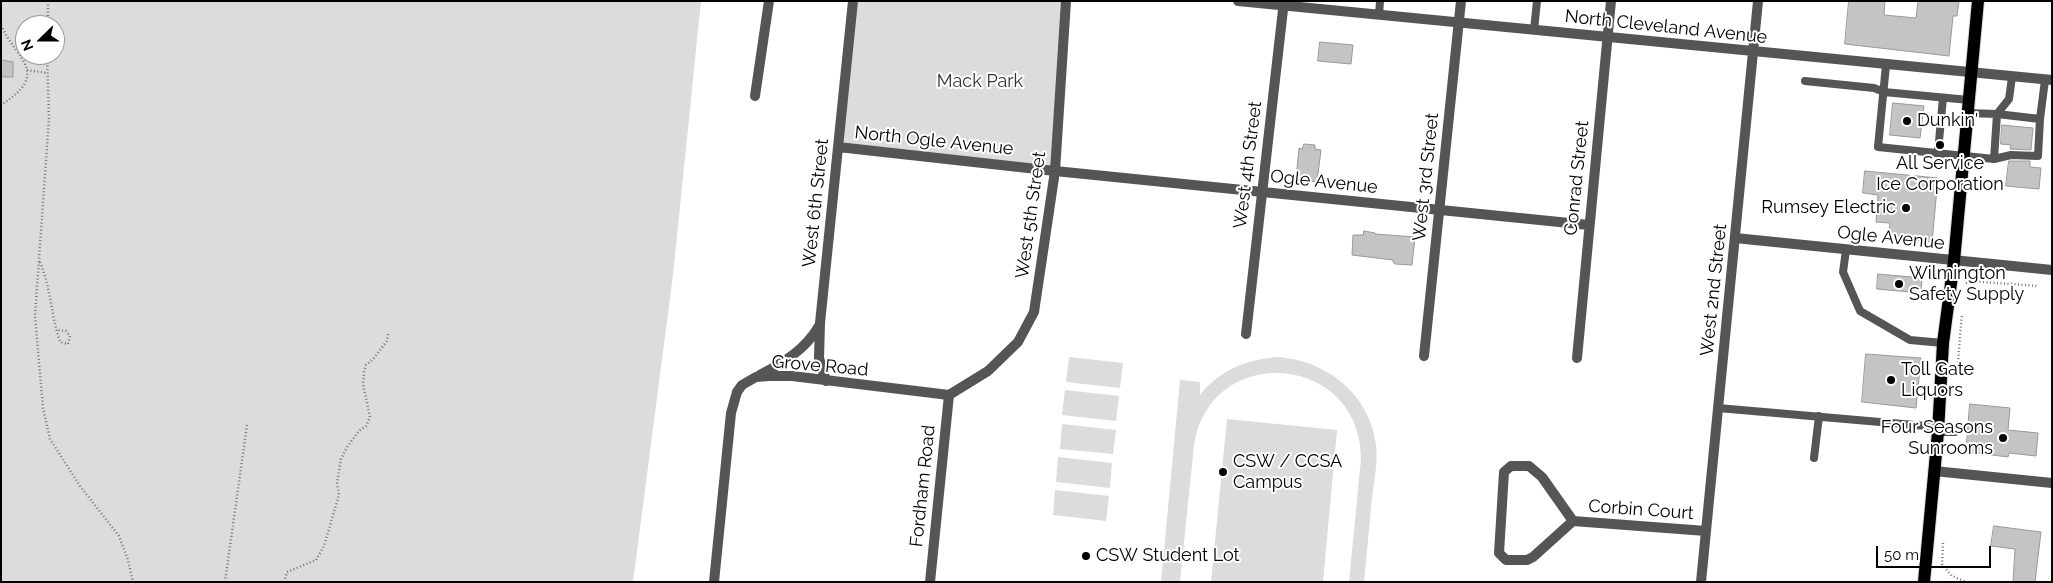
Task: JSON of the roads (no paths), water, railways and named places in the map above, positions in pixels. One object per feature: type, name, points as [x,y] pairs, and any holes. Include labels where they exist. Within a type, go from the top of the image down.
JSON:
[{"type":"main road","points":[[1924,582],[1938,429],[1943,343],[1954,261],[1978,1]]},
{"type":"street","points":[[755,96],[769,1]]},
{"type":"street","name":"West 6th Street","points":[[756,378],[797,352],[812,338],[820,323],[853,1]]},
{"type":"street","name":"West 5th Street","points":[[949,395],[988,370],[1018,342],[1034,312],[1055,171],[1066,1]]},
{"type":"street","name":"North Cleveland Avenue","points":[[1238,1],[1284,3],[1379,15],[1752,53],[2048,80]]},
{"type":"street","name":"West 3rd Street","points":[[1424,356],[1461,1]]},
{"type":"street","name":"Conrad Street","points":[[1577,358],[1611,1]]},
{"type":"street","name":"West 2nd Street","points":[[1701,582],[1758,1]]},
{"type":"street","name":"West 4th Street","points":[[1246,334],[1284,3]]},
{"type":"street","name":"North Ogle Avenue","points":[[838,147],[1055,171]]},
{"type":"street","name":"Ogle Avenue","points":[[1055,171],[1589,225]]},
{"type":"street","name":"Ogle Avenue","points":[[1735,238],[2052,270]]},
{"type":"street","points":[[820,323],[818,358],[826,381]]},
{"type":"street","name":"Grove Road","points":[[714,582],[731,413],[736,392],[746,381],[756,378],[792,376],[949,395]]},
{"type":"street","name":"Fordham Road","points":[[930,582],[949,395]]},
{"type":"street","name":"Corbin Court","points":[[1573,521],[1542,477],[1530,466],[1511,466],[1504,472],[1499,554],[1506,560],[1527,560],[1533,558],[1573,521],[1706,531]]},
{"type":"street","points":[[1934,471],[2052,483]]},
{"type":"lane","points":[[1379,15],[1380,1]]},
{"type":"lane","points":[[1534,30],[1537,1]]},
{"type":"lane","points":[[1886,65],[1878,147],[1964,154],[1994,159],[2011,155],[2038,156],[2040,119],[2048,80]]},
{"type":"lane","points":[[1994,159],[1997,114],[2009,99],[2012,77]]},
{"type":"lane","points":[[1805,81],[1943,98],[1997,114],[2040,119]]},
{"type":"lane","points":[[1938,152],[1943,98]]},
{"type":"lane","points":[[2014,126],[2015,116]]},
{"type":"lane","points":[[2011,155],[2012,145]]},
{"type":"lane","points":[[1846,250],[1843,272],[1860,311],[1910,340],[1943,343]]},
{"type":"lane","points":[[1718,408],[1820,416],[1955,432]]},
{"type":"lane","points":[[1814,458],[1820,416]]},
{"type":"place","name":"Dunkin'","points":[[1907,121]]},
{"type":"place","name":"All Service Ice Corporation","points":[[1940,145]]},
{"type":"place","name":"Rumsey Electric","points":[[1906,208]]},
{"type":"place","name":"Wilmington Safety Supply","points":[[1899,284]]},
{"type":"place","name":"Toll Gate Liquors","points":[[1891,380]]},
{"type":"place","name":"Four Seasons Sunrooms","points":[[2003,438]]},
{"type":"place","name":"CSW / CCSA Campus","points":[[1223,472]]},
{"type":"place","name":"CSW Student Lot","points":[[1086,556]]},
{"type":"park label","name":"Mack Park","points":[[980,82]]}]
